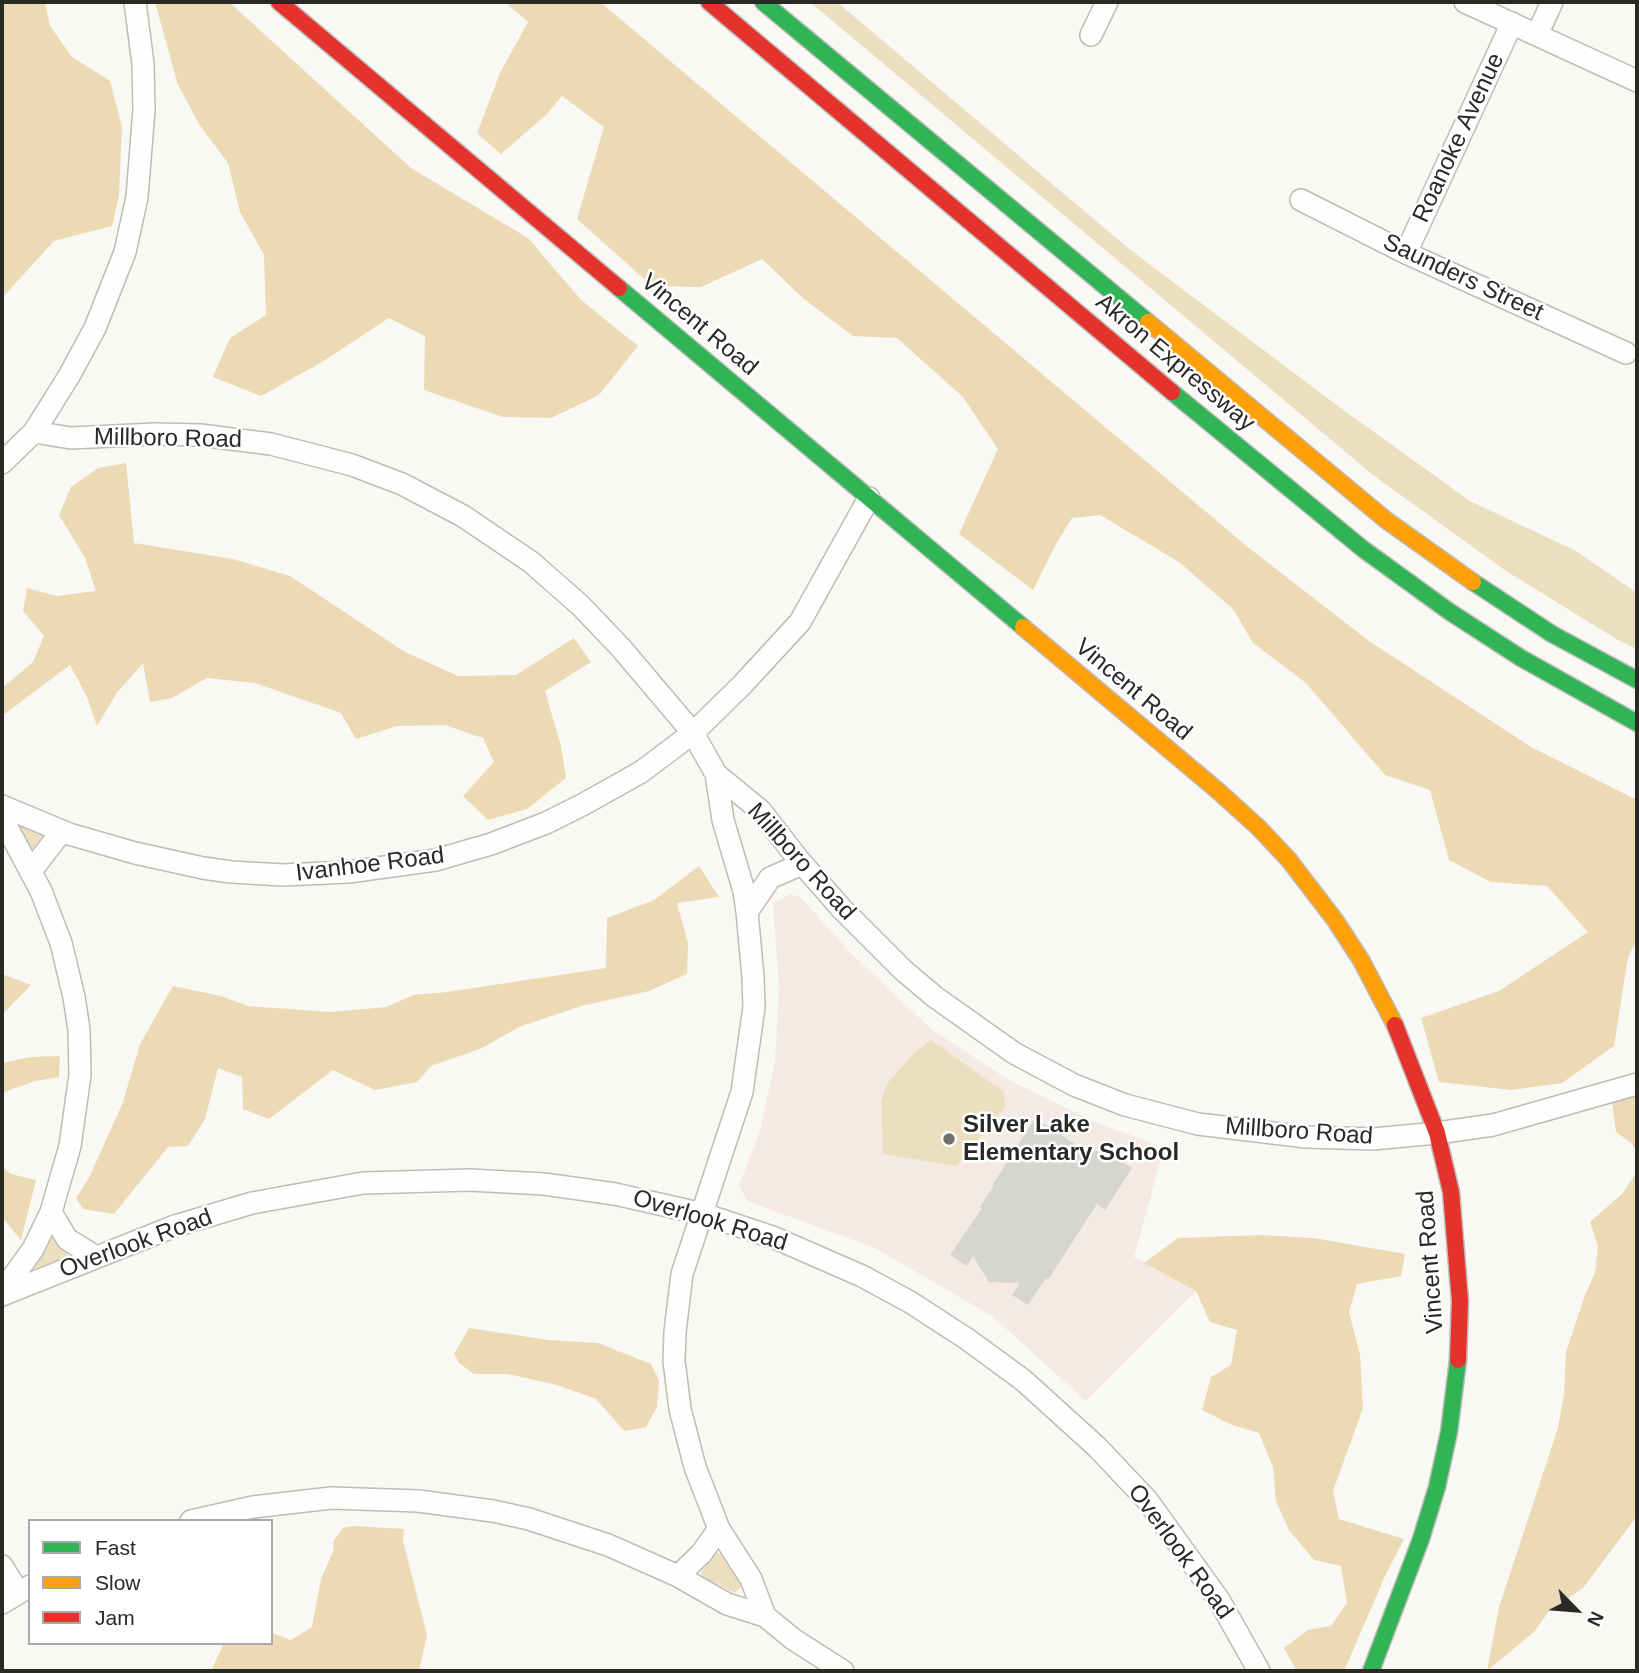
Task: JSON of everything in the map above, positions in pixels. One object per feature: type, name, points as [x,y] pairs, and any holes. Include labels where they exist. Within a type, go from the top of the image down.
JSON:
[{"type":"main road","name":"Vincent Road","points":[[279,2],[1217,790],[1289,860],[1335,920],[1361,960],[1393,1019],[1437,1133],[1451,1192],[1460,1301],[1457,1375],[1449,1432],[1437,1487],[1421,1539],[1371,1671]]},
{"type":"main road","name":"Akron Expressway","points":[[709,2],[1277,480],[1363,549],[1450,612],[1521,658],[1637,723]]},
{"type":"main road","name":"Akron Expressway","points":[[763,2],[1386,520],[1504,604],[1562,640],[1637,680]]},
{"type":"street","points":[[2,463],[34,432],[69,376],[95,328],[116,278],[132,225],[142,155],[144,110],[143,64],[135,2]]},
{"type":"street","points":[[1091,35],[1107,2]]},
{"type":"street","points":[[1465,2],[1637,80]]},
{"type":"street","points":[[1537,35],[1552,2]]},
{"type":"street","name":"Roanoke Avenue","points":[[1406,253],[1512,23]]},
{"type":"street","name":"Saunders Street","points":[[1301,200],[1406,253],[1626,353]]},
{"type":"street","name":"Millboro Road","points":[[34,432],[71,438],[155,434],[243,440],[312,453],[402,484],[463,516],[498,538],[563,589],[621,648],[693,733],[716,774],[761,811],[802,864],[872,941],[935,998],[1014,1053],[1074,1085],[1165,1117],[1263,1133],[1373,1139],[1493,1125],[1637,1084]]},
{"type":"street","name":"Ivanhoe Road","points":[[2,806],[62,831],[135,853],[231,872],[309,874],[400,866],[462,854],[546,823],[641,772],[693,733],[800,622],[869,498]]},
{"type":"street","points":[[716,774],[723,820],[744,891],[747,912],[753,977],[751,1036],[739,1106],[682,1275],[674,1362],[687,1443],[719,1529],[751,1579],[765,1616]]},
{"type":"street","points":[[2,818],[48,907],[61,943],[79,1030],[80,1075],[70,1146],[51,1212],[33,1249],[2,1294]]},
{"type":"street","points":[[31,871],[62,831]]},
{"type":"street","points":[[747,912],[771,877],[802,864]]},
{"type":"street","name":"Overlook Road","points":[[2,1294],[175,1226],[252,1203],[363,1184],[470,1180],[544,1184],[615,1194],[703,1214],[775,1238],[862,1276],[967,1339],[1023,1380],[1097,1447],[1147,1500],[1219,1600],[1259,1671]]},
{"type":"street","points":[[51,1212],[67,1239],[96,1257]]},
{"type":"street","points":[[201,1519],[294,1501],[331,1499],[418,1501],[493,1511],[529,1519],[608,1545],[678,1576],[727,1604],[765,1616],[793,1639],[843,1671]]},
{"type":"street","points":[[678,1576],[701,1554],[719,1529]]},
{"type":"street","points":[[2,1566],[16,1593]]},
{"type":"shaded area","points":[[2,2],[45,2],[50,26],[72,57],[110,81],[122,127],[119,195],[112,226],[54,241],[2,298]]},
{"type":"shaded area","points":[[155,2],[229,2],[411,168],[528,238],[581,300],[638,346],[599,395],[551,418],[503,417],[424,390],[425,336],[389,318],[322,362],[261,396],[213,377],[230,338],[266,315],[264,255],[240,212],[228,163],[199,124],[178,85]]},
{"type":"shaded area","points":[[505,2],[600,2],[1249,548],[1369,641],[1531,747],[1637,800],[1637,940],[1628,957],[1614,1046],[1562,1083],[1511,1090],[1439,1082],[1421,1018],[1499,991],[1588,932],[1547,886],[1491,882],[1449,860],[1430,790],[1385,775],[1306,683],[1253,643],[1234,610],[1179,562],[1100,515],[1072,518],[1033,590],[959,534],[998,449],[963,397],[897,338],[853,336],[804,299],[762,259],[701,287],[652,286],[577,219],[604,127],[562,96],[546,115],[501,154],[477,133],[500,73],[528,22]]},
{"type":"shaded area","points":[[810,2],[837,2],[1128,248],[1342,409],[1470,501],[1576,551],[1637,593],[1637,649],[1506,571],[1373,475]]},
{"type":"shaded area","points":[[126,463],[134,543],[233,559],[290,576],[405,652],[458,676],[516,675],[574,638],[591,662],[545,691],[561,746],[566,778],[527,809],[488,820],[463,796],[494,762],[483,738],[445,725],[397,726],[356,739],[341,713],[255,683],[207,678],[172,698],[150,702],[143,663],[116,694],[97,726],[87,697],[70,665],[2,716],[2,688],[33,662],[44,636],[23,611],[27,588],[56,596],[96,591],[85,558],[59,515],[71,487],[98,468]]},
{"type":"shaded area","points":[[15,819],[47,836],[33,849],[28,846]]},
{"type":"shaded area","points":[[699,866],[719,897],[677,903],[688,943],[687,974],[649,991],[581,1006],[519,1027],[482,1048],[431,1066],[417,1082],[375,1090],[333,1070],[269,1119],[243,1109],[242,1077],[218,1068],[205,1119],[188,1146],[168,1147],[114,1214],[83,1209],[76,1198],[89,1178],[123,1102],[140,1044],[173,986],[221,996],[248,1006],[330,1012],[387,1007],[413,995],[606,968],[607,918],[654,900]]},
{"type":"shaded area","name":"Silver Lake Elementary School","points":[[791,894],[801,898],[851,953],[931,1029],[1009,1080],[1091,1120],[1164,1148],[1134,1257],[1196,1291],[1086,1401],[992,1316],[875,1248],[747,1201],[739,1185],[760,1131],[775,1062],[779,988],[773,903]]},
{"type":"shaded area","points":[[2,974],[31,985],[2,1015]]},
{"type":"shaded area","points":[[931,1040],[1004,1092],[1005,1107],[956,1166],[883,1154],[881,1102],[886,1085],[915,1052]]},
{"type":"shaded area","points":[[60,1056],[59,1077],[35,1081],[2,1093],[2,1063],[31,1057]]},
{"type":"shaded area","points":[[1637,1093],[1637,1152],[1631,1143],[1616,1132],[1612,1103]]},
{"type":"shaded area","points":[[2,1167],[11,1174],[36,1180],[21,1240],[2,1217]]},
{"type":"shaded area","points":[[1637,1172],[1637,1516],[1583,1588],[1549,1611],[1534,1632],[1487,1671],[1499,1607],[1558,1428],[1564,1394],[1566,1352],[1595,1273],[1598,1246],[1590,1222],[1622,1194]]},
{"type":"shaded area","points":[[48,1234],[58,1240],[67,1251],[68,1258],[36,1272],[33,1267]]},
{"type":"shaded area","points":[[1262,1235],[1314,1238],[1405,1254],[1401,1276],[1357,1284],[1349,1312],[1360,1355],[1363,1408],[1333,1491],[1339,1519],[1404,1539],[1344,1671],[1297,1671],[1284,1648],[1308,1630],[1331,1626],[1347,1603],[1341,1566],[1314,1560],[1289,1530],[1276,1501],[1273,1467],[1259,1433],[1232,1425],[1202,1410],[1211,1377],[1231,1365],[1237,1330],[1210,1322],[1196,1291],[1144,1263],[1178,1238]]},
{"type":"shaded area","points":[[469,1328],[548,1340],[598,1343],[651,1364],[659,1381],[657,1407],[646,1427],[624,1431],[596,1399],[557,1385],[508,1374],[474,1374],[459,1363],[454,1354]]},
{"type":"shaded area","points":[[354,1526],[404,1529],[403,1541],[427,1635],[419,1671],[211,1671],[223,1645],[273,1645],[273,1634],[291,1640],[312,1627],[321,1579],[333,1552],[334,1540],[343,1528]]},
{"type":"shaded area","points":[[717,1552],[723,1556],[740,1582],[741,1587],[735,1593],[701,1576]]},
{"type":"building","points":[[1035,1118],[1092,1155],[1095,1150],[1102,1155],[1105,1150],[1132,1168],[1105,1210],[1097,1204],[1048,1280],[1046,1278],[1028,1305],[1012,1295],[1020,1283],[989,1282],[973,1256],[967,1266],[950,1255],[982,1208],[980,1207],[993,1184]]},
{"type":"traffic: fast","points":[[763,2],[1148,322]]},
{"type":"traffic: fast","points":[[619,288],[1023,627]]},
{"type":"traffic: fast","points":[[1172,392],[1363,549],[1450,612],[1521,658],[1637,723]]},
{"type":"traffic: fast","points":[[1473,582],[1552,634],[1637,680]]},
{"type":"traffic: fast","points":[[1371,1671],[1421,1539],[1437,1487],[1449,1432],[1458,1360]]},
{"type":"traffic: slow","points":[[1148,322],[1386,520],[1473,582]]},
{"type":"traffic: slow","points":[[1023,627],[1217,790],[1289,860],[1335,920],[1361,960],[1395,1025]]},
{"type":"traffic: jam","points":[[279,2],[619,288]]},
{"type":"traffic: jam","points":[[709,2],[1172,392]]},
{"type":"traffic: jam","points":[[1395,1025],[1437,1133],[1451,1192],[1460,1301],[1458,1360]]},
{"type":"place","name":"Silver Lake Elementary School","points":[[949,1139]]}]
